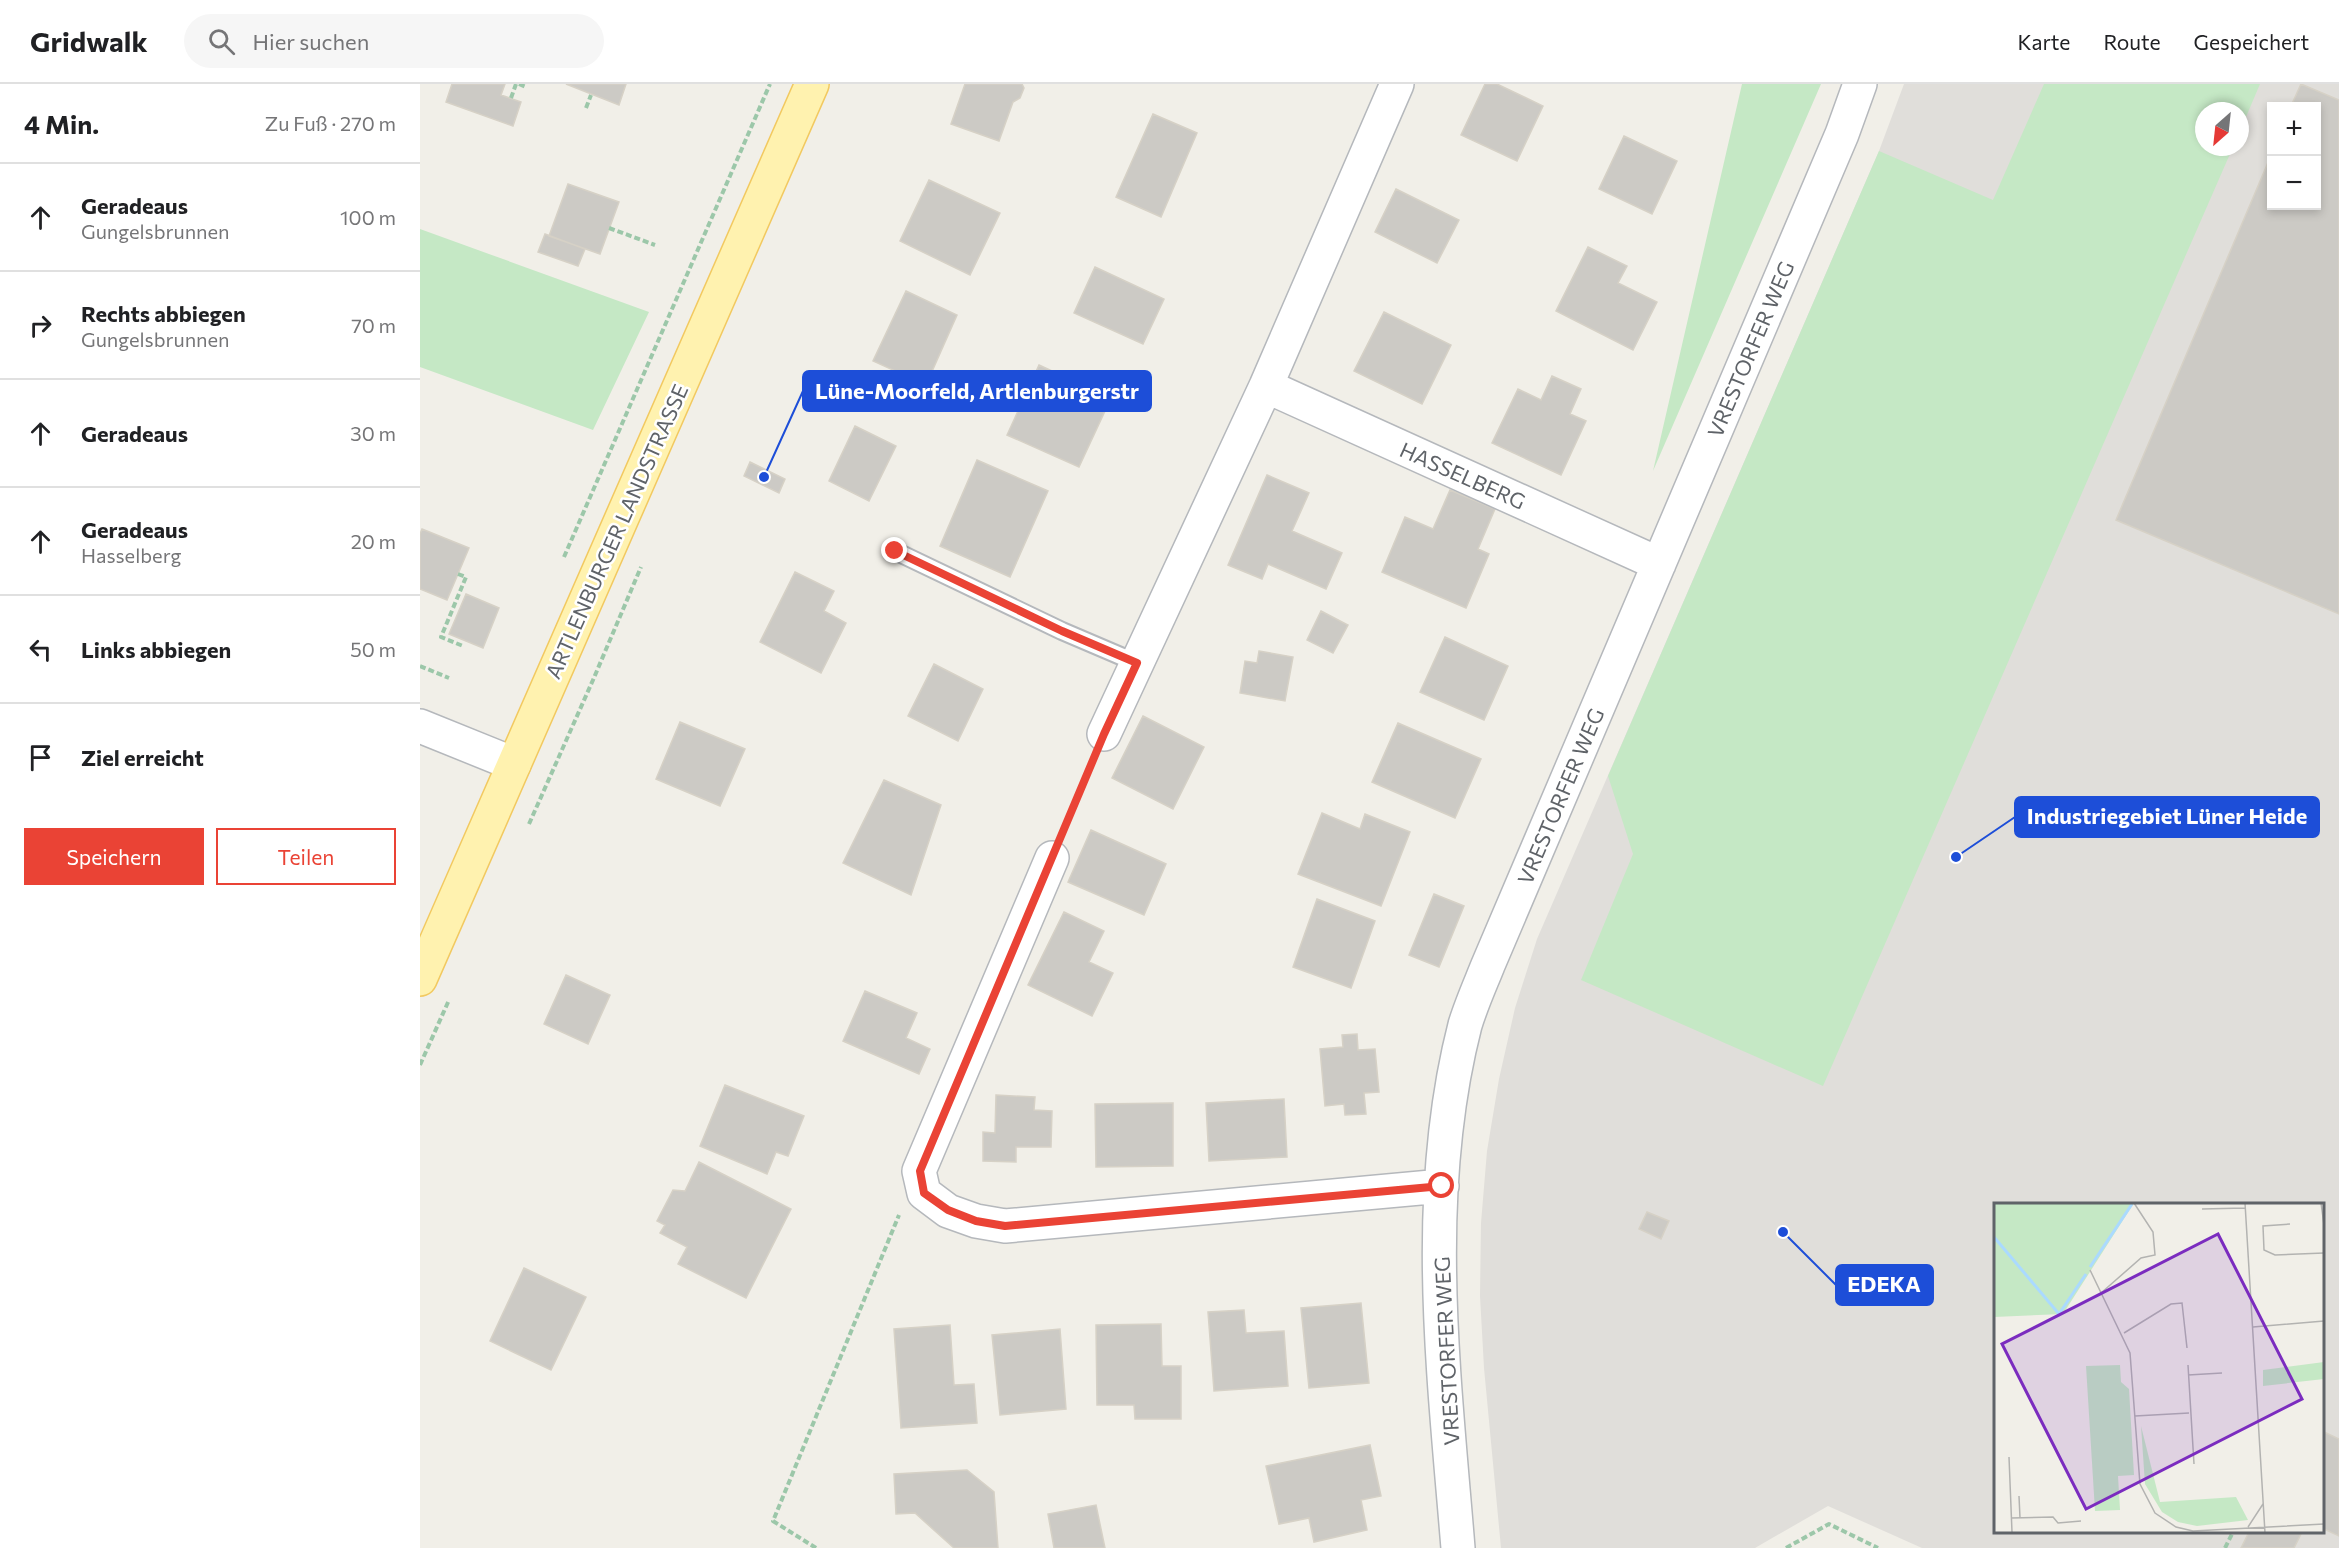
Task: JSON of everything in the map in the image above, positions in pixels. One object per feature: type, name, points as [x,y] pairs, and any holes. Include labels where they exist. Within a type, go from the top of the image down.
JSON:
[{"type":"main road","name":"ARTLENBURGER LANDSTRASSE","points":[[420,979],[812,84]]},
{"type":"street","points":[[1104,734],[1266,386],[1397,84]]},
{"type":"street","name":"VRESTORFER WEG","points":[[1458,1548],[1440,1316],[1442,1186],[1449,1104],[1466,1024],[1488,965],[1838,145],[1860,84]]},
{"type":"street","name":"HASSELBERG","points":[[1266,386],[1659,564]]},
{"type":"street","points":[[420,726],[514,764]]},
{"type":"street","points":[[1052,858],[920,1171],[924,1193],[948,1210],[976,1221],[1005,1226],[1442,1186]]},
{"type":"lane","points":[[895,551],[1062,631],[1137,663]]},
{"type":"path","points":[[511,98],[517,84],[526,87]]},
{"type":"path","points":[[561,565],[770,84]]},
{"type":"path","points":[[586,108],[591,95]]},
{"type":"path","points":[[609,228],[654,245]]},
{"type":"path","points":[[458,574],[466,577],[441,637],[463,646]]},
{"type":"path","points":[[420,666],[449,678]]},
{"type":"path","points":[[1052,858],[1104,734]]},
{"type":"path","points":[[816,1548],[773,1521],[900,1212],[924,1193]]},
{"type":"path","points":[[1786,1548],[1829,1524],[1878,1548]]},
{"type":"path","points":[[2225,1548],[2232,1533]]},
{"type":"shaded area","points":[[1904,84],[2339,84],[2339,1548],[1922,1548],[1828,1506],[1755,1548],[1501,1548],[1484,1368],[1480,1296],[1481,1223],[1487,1151],[1499,1079],[1515,1008],[1537,939],[1879,151]]},
{"type":"green space","points":[[1742,84],[1821,84],[1653,471]]},
{"type":"green space","points":[[2044,84],[2260,84],[2249,110],[2249,102],[2195,102],[2195,156],[2229,156],[1823,1086],[1581,980],[1633,854],[1608,776],[1879,151],[1993,200]]},
{"type":"green space","points":[[420,229],[649,312],[593,430],[420,367]]},
{"type":"building","points":[[452,84],[505,84],[501,95],[521,102],[513,126],[446,102]]},
{"type":"building","points":[[566,84],[626,84],[619,105]]},
{"type":"building","points":[[965,84],[1022,84],[1024,88],[1020,98],[1013,102],[999,141],[951,124]]},
{"type":"building","points":[[1485,84],[1497,84],[1543,106],[1517,161],[1461,135]]},
{"type":"building","points":[[2301,84],[2339,100],[2339,614],[2116,520],[2267,165],[2267,210],[2321,210],[2321,102],[2293,102]]},
{"type":"building","points":[[1153,114],[1197,133],[1161,217],[1116,197]]},
{"type":"building","points":[[1624,136],[1677,161],[1652,214],[1599,189]]},
{"type":"building","points":[[929,180],[1000,213],[970,275],[900,241]]},
{"type":"building","points":[[568,184],[619,202],[600,254],[549,236]]},
{"type":"building","points":[[1396,189],[1459,220],[1437,263],[1375,232]]},
{"type":"building","points":[[545,234],[585,249],[578,266],[538,252]]},
{"type":"building","points":[[1588,247],[1627,266],[1618,283],[1657,302],[1633,350],[1556,311]]},
{"type":"building","points":[[1095,267],[1164,299],[1143,344],[1074,313]]},
{"type":"building","points":[[906,291],[957,315],[926,385],[873,361]]},
{"type":"building","points":[[1384,312],[1451,345],[1422,404],[1354,371]]},
{"type":"building","points":[[1039,365],[1111,398],[1079,467],[1007,435]]},
{"type":"building","points":[[1552,376],[1581,389],[1570,414],[1586,421],[1561,475],[1492,443],[1518,389],[1541,400]]},
{"type":"building","points":[[855,426],[896,446],[869,501],[829,481]]},
{"type":"building","points":[[977,460],[1048,491],[1010,577],[940,546]]},
{"type":"building","points":[[750,462],[785,479],[779,493],[744,476]]},
{"type":"building","points":[[1267,475],[1309,493],[1292,531],[1342,553],[1326,589],[1268,564],[1262,579],[1228,565]]},
{"type":"building","points":[[1450,490],[1495,509],[1478,549],[1489,554],[1466,608],[1382,572],[1405,517],[1433,529]]},
{"type":"building","points":[[422,529],[469,548],[447,600],[420,589],[420,534]]},
{"type":"building","points":[[795,572],[834,591],[824,611],[846,623],[821,673],[760,642]]},
{"type":"building","points":[[466,594],[499,608],[483,648],[449,634]]},
{"type":"building","points":[[1321,611],[1348,625],[1333,653],[1307,640]]},
{"type":"building","points":[[1445,637],[1508,666],[1484,720],[1420,692]]},
{"type":"building","points":[[1259,651],[1293,657],[1285,701],[1240,693],[1245,661],[1257,663]]},
{"type":"building","points":[[934,664],[983,689],[958,741],[908,716]]},
{"type":"building","points":[[1143,716],[1204,747],[1173,809],[1112,778]]},
{"type":"building","points":[[680,722],[745,749],[720,806],[656,779]]},
{"type":"building","points":[[1398,723],[1481,759],[1455,818],[1372,782]]},
{"type":"building","points":[[884,780],[941,805],[911,895],[843,863]]},
{"type":"building","points":[[1322,813],[1360,829],[1365,814],[1410,832],[1381,906],[1298,874]]},
{"type":"building","points":[[1091,830],[1166,864],[1144,915],[1068,882]]},
{"type":"building","points":[[1434,894],[1464,906],[1439,967],[1409,955]]},
{"type":"building","points":[[1317,899],[1375,921],[1351,988],[1293,967]]},
{"type":"building","points":[[1064,912],[1104,931],[1089,962],[1113,973],[1092,1016],[1028,985]]},
{"type":"building","points":[[566,975],[610,995],[588,1044],[544,1024]]},
{"type":"building","points":[[865,991],[917,1013],[906,1038],[930,1049],[919,1074],[843,1041]]},
{"type":"building","points":[[1357,1034],[1358,1050],[1375,1049],[1379,1092],[1364,1093],[1366,1114],[1345,1115],[1344,1104],[1325,1106],[1320,1049],[1343,1047],[1342,1035]]},
{"type":"building","points":[[725,1085],[804,1116],[788,1156],[776,1152],[767,1174],[700,1146]]},
{"type":"building","points":[[996,1095],[1035,1097],[1034,1110],[1052,1111],[1051,1147],[1016,1147],[1016,1162],[983,1161],[983,1132],[995,1133]]},
{"type":"building","points":[[1284,1099],[1287,1157],[1209,1161],[1206,1103]]},
{"type":"building","points":[[1173,1103],[1173,1166],[1096,1167],[1095,1104]]},
{"type":"building","points":[[699,1162],[791,1209],[746,1298],[678,1264],[687,1247],[660,1233],[665,1225],[657,1221],[673,1190],[685,1191]]},
{"type":"building","points":[[1647,1212],[1669,1221],[1661,1239],[1639,1229]]},
{"type":"building","points":[[524,1268],[586,1297],[551,1370],[490,1341]]},
{"type":"building","points":[[1361,1303],[1369,1383],[1309,1388],[1301,1308]]},
{"type":"building","points":[[1244,1310],[1246,1333],[1284,1331],[1288,1386],[1214,1391],[1208,1312]]},
{"type":"building","points":[[1161,1324],[1162,1366],[1181,1366],[1181,1419],[1135,1419],[1134,1405],[1097,1405],[1096,1325]]},
{"type":"building","points":[[950,1325],[954,1385],[974,1384],[977,1423],[901,1428],[894,1329]]},
{"type":"building","points":[[1060,1329],[1066,1409],[1000,1415],[992,1335]]},
{"type":"building","points":[[2324,1432],[2339,1439],[2339,1536],[2324,1529]]},
{"type":"building","points":[[1370,1445],[1381,1496],[1361,1500],[1367,1530],[1314,1542],[1309,1518],[1279,1524],[1266,1466]]},
{"type":"building","points":[[967,1470],[994,1492],[998,1548],[954,1548],[915,1513],[896,1514],[894,1474]]},
{"type":"building","points":[[1096,1505],[1105,1548],[1054,1548],[1048,1514]]},
{"type":"building","points":[[2248,1533],[2302,1533],[2294,1548],[2241,1548]]},
{"type":"place","name":"Lüne-Moorfeld, Artlenburgerstr","points":[[764,477]]},
{"type":"place","name":"Industriegebiet Lüner Heide","points":[[1956,857]]},
{"type":"place","name":"EDEKA","points":[[1783,1232]]},
{"type":"route","points":[[895,551],[1062,631],[1137,663],[1104,734],[920,1171],[924,1193],[948,1210],[976,1221],[1005,1226],[1442,1186]]}]
